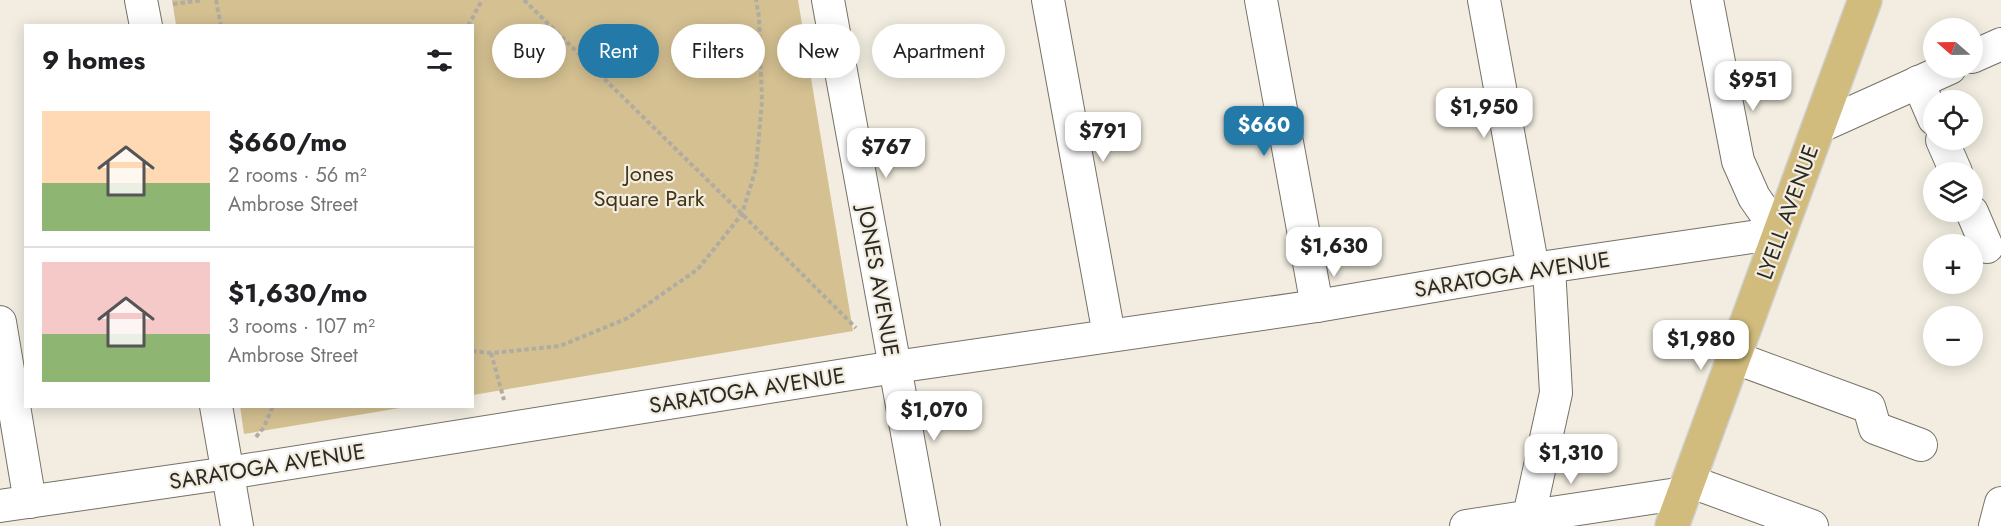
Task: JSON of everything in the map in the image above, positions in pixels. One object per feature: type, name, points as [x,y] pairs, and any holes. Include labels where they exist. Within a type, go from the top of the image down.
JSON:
[{"type":"main road","name":"LYELL AVENUE","points":[[1672,526],[1865,0]]},
{"type":"street","points":[[141,0],[146,24]]},
{"type":"street","name":"JONES AVENUE","points":[[828,0],[924,526]]},
{"type":"street","points":[[1048,0],[1109,335]]},
{"type":"street","points":[[1261,0],[1317,306]]},
{"type":"street","points":[[1484,0],[1541,268],[1556,393],[1529,516]]},
{"type":"street","points":[[1707,0],[1738,161],[1755,197],[1779,233]]},
{"type":"street","points":[[1983,52],[2001,44]]},
{"type":"street","points":[[1819,127],[1927,78]]},
{"type":"street","points":[[1918,82],[1923,94]]},
{"type":"street","points":[[1976,222],[1987,247]]},
{"type":"street","name":"SARATOGA AVENUE","points":[[15,504],[228,473],[895,367],[1317,306],[1541,268],[1779,233]]},
{"type":"street","points":[[0,322],[15,504]]},
{"type":"street","points":[[1733,357],[1869,407],[1875,428],[1922,445]]},
{"type":"street","points":[[216,408],[237,526]]},
{"type":"street","points":[[1466,526],[1686,487],[1812,526]]},
{"type":"street","points":[[1995,526],[2001,503]]},
{"type":"path","points":[[216,0],[221,24]]},
{"type":"path","points":[[469,24],[482,0]]},
{"type":"path","points":[[524,0],[863,335]]},
{"type":"path","points":[[474,351],[491,353],[560,346],[628,318],[698,269],[742,214],[756,168],[762,102],[759,17],[756,0]]},
{"type":"path","points":[[491,353],[511,427]]},
{"type":"green space","name":"Jones Square Park","points":[[172,0],[798,0],[802,24],[777,24],[777,78],[811,78],[853,331],[474,395],[474,24],[176,24]]},
{"type":"green space","points":[[240,408],[400,408],[244,434]]}]
